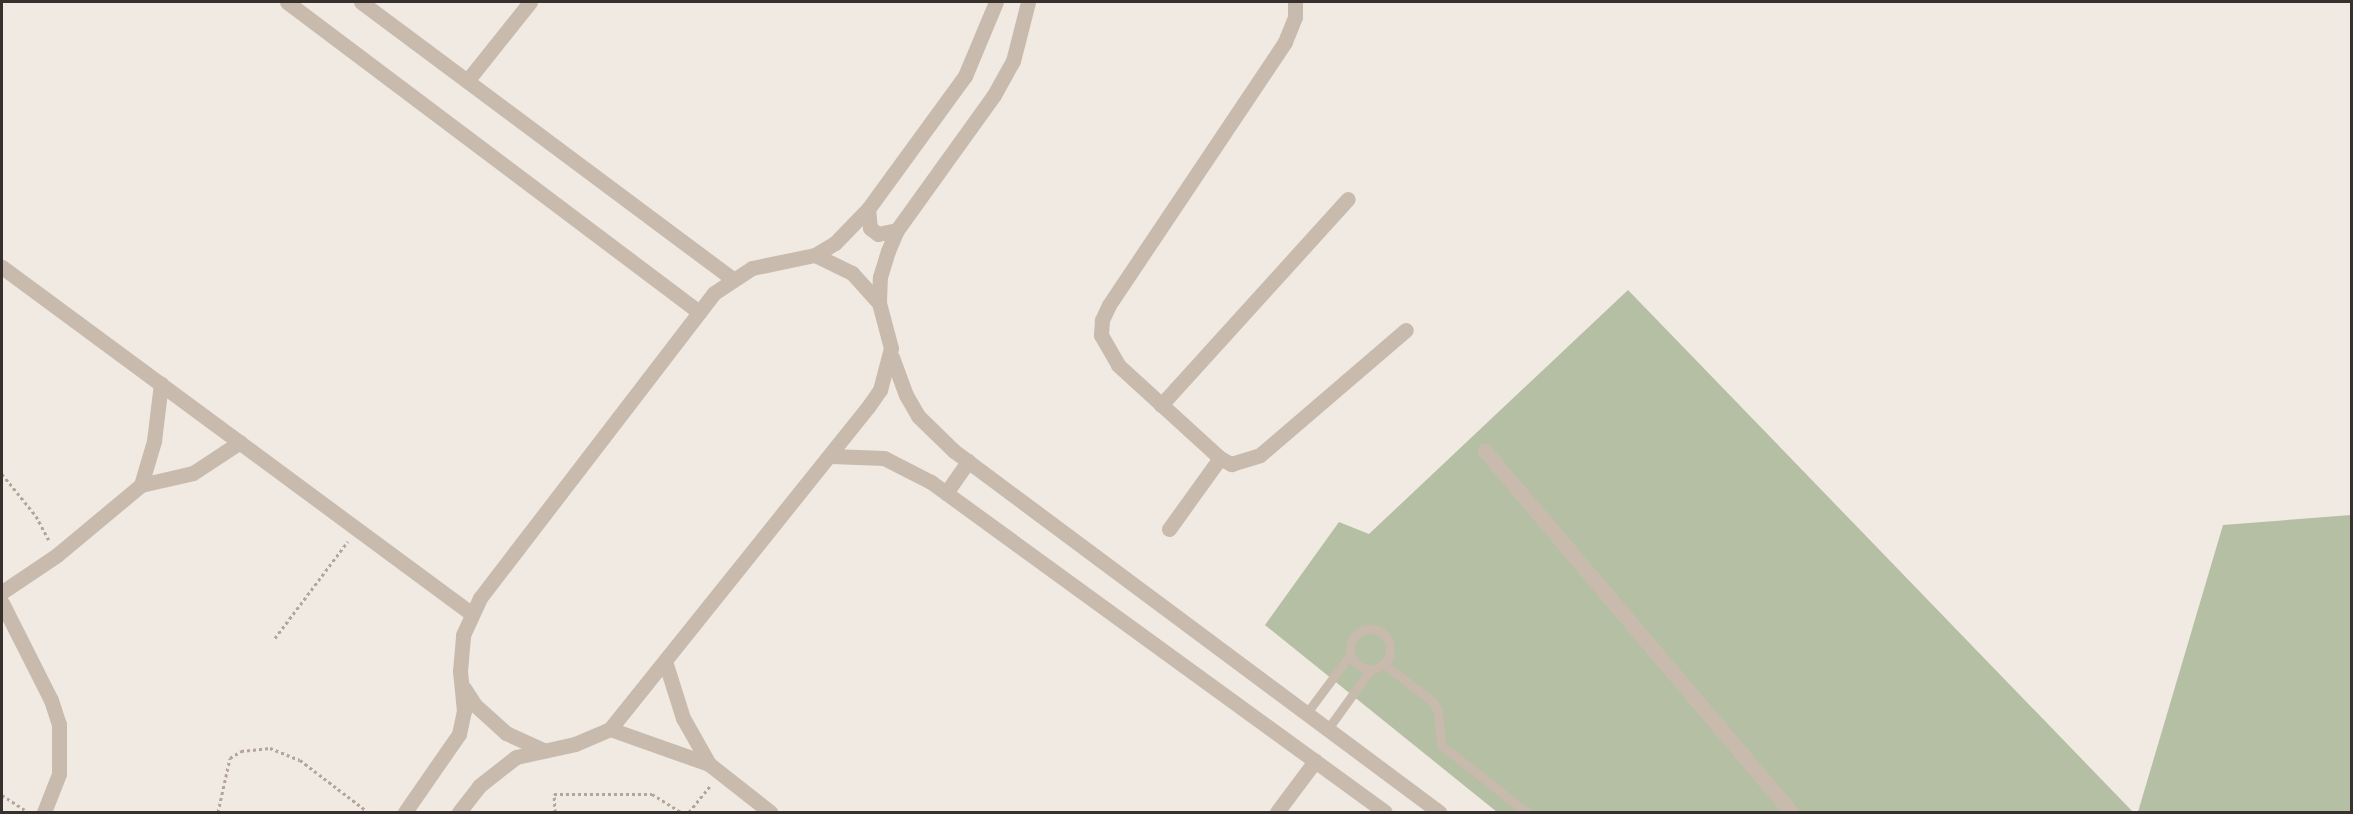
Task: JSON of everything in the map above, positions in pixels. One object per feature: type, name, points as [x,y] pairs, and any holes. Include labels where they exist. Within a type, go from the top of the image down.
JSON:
[{"type":"street","points":[[286,2],[699,312]]},
{"type":"street","points":[[361,2],[733,279]]},
{"type":"street","points":[[467,81],[530,2]]},
{"type":"street","points":[[405,813],[459,734],[464,688],[460,653],[471,615],[699,312],[733,279],[772,261],[814,255],[835,243],[868,209],[965,76],[996,2]]},
{"type":"street","points":[[1028,2],[1008,69],[897,230],[880,277],[879,303],[896,372],[918,416],[968,461],[1438,813]]},
{"type":"street","points":[[1295,2],[1295,17],[1285,42],[1102,320],[1101,336],[1107,351],[1161,405],[1220,458],[1242,464],[1260,455],[1406,330]]},
{"type":"street","points":[[1161,405],[1348,199]]},
{"type":"street","points":[[868,209],[870,228],[878,234],[897,230]]},
{"type":"street","points":[[814,255],[852,273],[879,303]]},
{"type":"street","points":[[2,267],[471,615]]},
{"type":"street","points":[[459,813],[496,770],[516,758],[594,738],[610,729],[831,456],[880,390],[891,348]]},
{"type":"street","points":[[141,485],[154,441],[161,383]]},
{"type":"street","points":[[2,592],[57,555],[141,485],[193,473],[240,442]]},
{"type":"street","points":[[1485,451],[1791,813]]},
{"type":"street","points":[[831,456],[884,458],[909,467],[1385,813]]},
{"type":"street","points":[[1169,529],[1220,458]]},
{"type":"street","points":[[946,493],[968,461]]},
{"type":"street","points":[[2,603],[51,700],[59,724],[59,774],[44,813]]},
{"type":"street","points":[[665,661],[683,718],[715,769]]},
{"type":"street","points":[[464,688],[475,705],[506,733],[543,750]]},
{"type":"street","points":[[610,729],[715,769],[770,813]]},
{"type":"street","points":[[1277,813],[1316,761]]},
{"type":"lane","points":[[1306,714],[1350,655],[1354,635],[1372,628],[1388,639],[1390,652],[1384,664],[1371,669],[1327,730]]},
{"type":"lane","points":[[1350,655],[1358,666],[1371,669]]},
{"type":"lane","points":[[1384,664],[1433,702],[1439,717],[1438,737],[1447,752],[1526,813]]},
{"type":"path","points":[[2,474],[36,516],[57,555]]},
{"type":"path","points":[[276,638],[357,529]]},
{"type":"path","points":[[218,813],[230,758],[241,751],[270,748],[300,760],[368,813]]},
{"type":"path","points":[[689,813],[715,769]]},
{"type":"path","points":[[555,813],[554,794],[652,794],[681,813]]},
{"type":"path","points":[[2,795],[29,813]]},
{"type":"green space","points":[[1628,290],[2133,812],[1497,812],[1265,625],[1339,522],[1369,534]]},
{"type":"green space","points":[[2351,515],[2351,812],[2138,812],[2223,525]]}]
